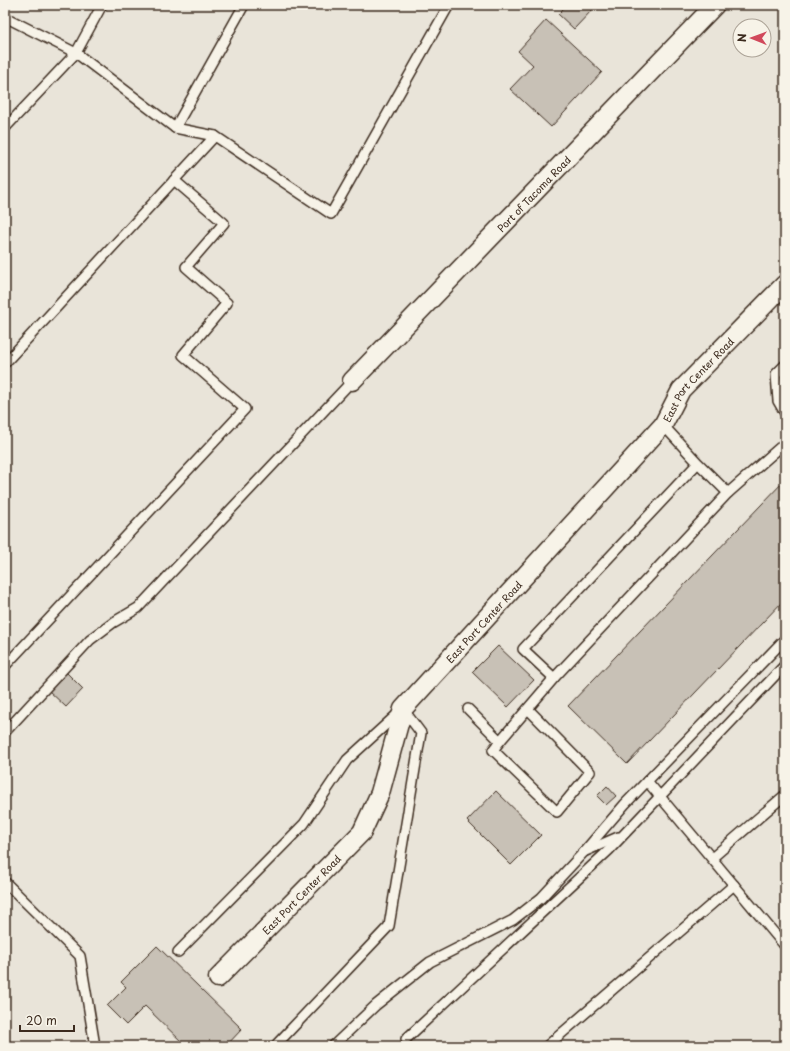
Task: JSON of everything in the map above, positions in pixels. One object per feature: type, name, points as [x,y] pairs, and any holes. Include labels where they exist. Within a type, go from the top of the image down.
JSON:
[{"type":"street","name":"Port of Tacoma Road","points":[[352,381],[714,5]]},
{"type":"street","name":"East Port Center Road","points":[[218,978],[362,832],[380,793],[403,709],[663,425],[681,390],[785,284]]},
{"type":"lane","points":[[5,128],[76,53],[102,5]]},
{"type":"lane","points":[[174,128],[244,5]]},
{"type":"lane","points":[[5,17],[76,53],[174,128],[215,136],[332,214],[449,5]]},
{"type":"lane","points":[[5,363],[215,136]]},
{"type":"lane","points":[[5,666],[245,409],[182,355],[227,303],[186,267],[224,224],[174,180]]},
{"type":"lane","points":[[785,366],[776,374],[778,401],[785,413]]},
{"type":"lane","points":[[5,732],[90,640],[114,622],[138,608],[352,381]]},
{"type":"lane","points":[[663,425],[698,464],[728,493]]},
{"type":"lane","points":[[528,709],[590,772],[557,812],[493,750],[554,678],[728,493],[785,443]]},
{"type":"lane","points":[[554,678],[524,649],[698,464]]},
{"type":"lane","points":[[333,1046],[376,1005],[430,962],[513,920],[542,898],[647,781],[785,639]]},
{"type":"lane","points":[[406,1039],[609,850],[785,665]]},
{"type":"lane","points":[[178,952],[304,824],[347,760],[403,709],[421,733],[389,926],[275,1046]]},
{"type":"lane","points":[[468,710],[500,741]]},
{"type":"lane","points":[[647,781],[785,946]]},
{"type":"lane","points":[[712,858],[785,795]]},
{"type":"lane","points":[[583,853],[624,834]]},
{"type":"lane","points":[[5,882],[80,956],[95,1046]]},
{"type":"lane","points":[[547,1046],[734,885]]},
{"type":"shaded area","points":[[5,5],[785,5],[785,1046],[5,1046]]},
{"type":"building","points":[[567,5],[589,5],[593,9],[574,29],[558,14]]},
{"type":"building","points":[[546,20],[602,72],[551,127],[510,89],[533,65],[518,51]]},
{"type":"building","points":[[785,480],[785,599],[627,764],[568,706]]},
{"type":"building","points":[[498,646],[534,680],[508,707],[472,672]]},
{"type":"building","points":[[65,671],[83,689],[66,707],[48,690]]},
{"type":"building","points":[[607,786],[616,796],[606,805],[597,796]]},
{"type":"building","points":[[496,791],[541,835],[511,865],[467,821]]},
{"type":"building","points":[[157,946],[242,1029],[226,1046],[186,1046],[145,1006],[126,1025],[107,1006],[126,987],[121,982]]}]
